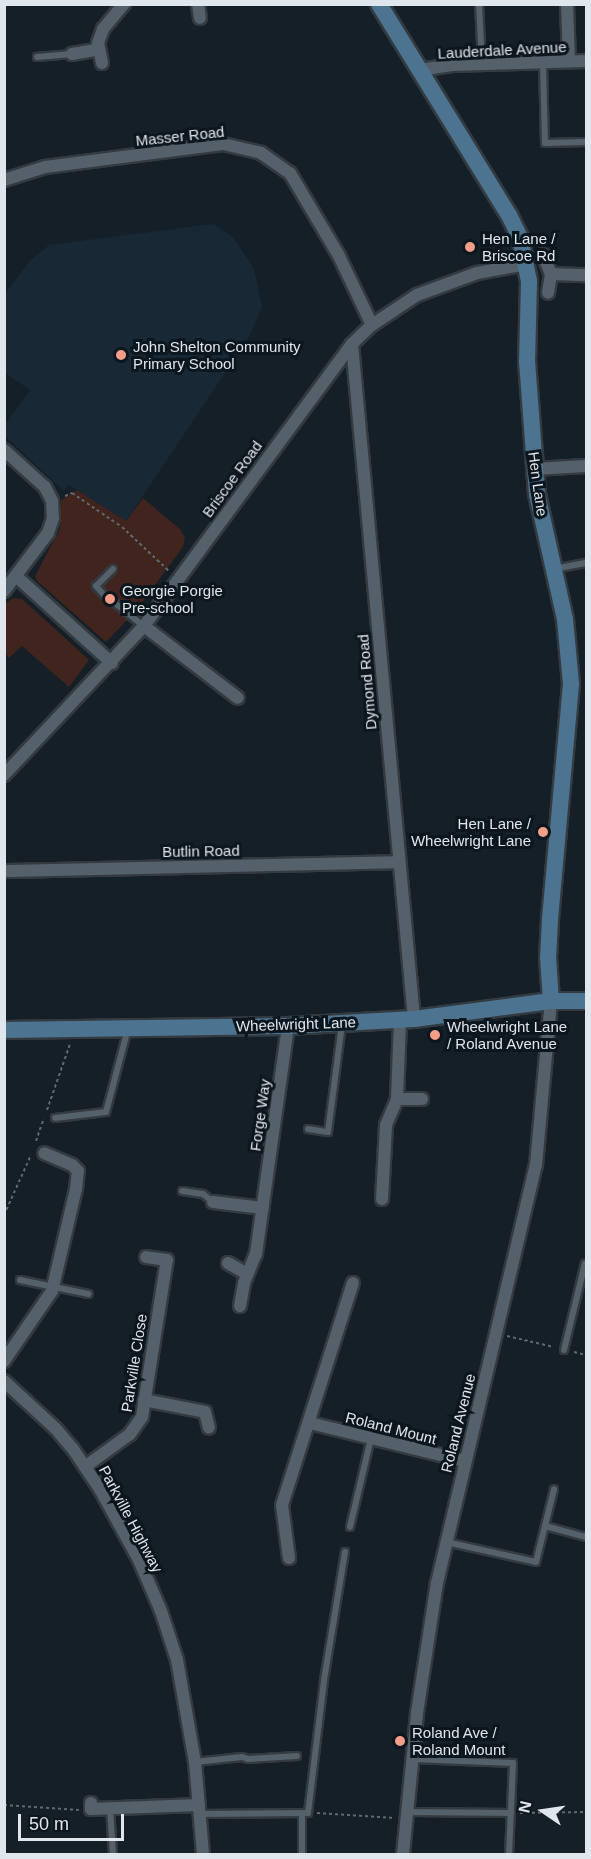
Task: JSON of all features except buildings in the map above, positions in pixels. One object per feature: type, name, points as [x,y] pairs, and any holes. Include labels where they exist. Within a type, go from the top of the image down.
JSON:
[{"type":"street","points":[[102,63],[99,43],[108,21],[124,4]]},
{"type":"street","points":[[198,4],[200,18]]},
{"type":"street","name":"Hen Lane","points":[[379,4],[509,215],[520,238],[530,281],[527,361],[534,469],[537,494],[565,619],[571,684],[550,920],[548,957],[551,1001]]},
{"type":"street","points":[[567,4],[569,61]]},
{"type":"street","points":[[72,54],[99,49]]},
{"type":"street","name":"Lauderdale Avenue","points":[[420,70],[482,64],[586,61]]},
{"type":"street","name":"Masser Road","points":[[4,180],[45,167],[223,144],[261,153],[290,173],[339,256],[372,325]]},
{"type":"street","points":[[543,255],[551,274],[548,293]]},
{"type":"street","name":"Briscoe Road","points":[[4,775],[112,663],[144,626],[351,344],[372,325],[417,295],[477,273],[526,264]]},
{"type":"street","points":[[551,274],[586,274]]},
{"type":"street","name":"Dymond Road","points":[[351,344],[399,862],[407,1019],[397,1099]]},
{"type":"street","points":[[4,450],[36,476],[52,501],[53,518],[48,533],[17,577],[4,591]]},
{"type":"street","points":[[534,469],[586,466]]},
{"type":"street","points":[[17,577],[112,663]]},
{"type":"street","points":[[144,626],[238,698]]},
{"type":"street","name":"Butlin Road","points":[[4,871],[399,862]]},
{"type":"street","name":"Wheelwright Lane","points":[[4,1030],[288,1026],[407,1019],[551,1001],[586,1001]]},
{"type":"street","name":"Roland Avenue","points":[[404,1854],[412,1759],[432,1614],[446,1542],[540,1145],[551,1001]]},
{"type":"street","name":"Forge Way","points":[[240,1306],[247,1274],[256,1254],[288,1026]]},
{"type":"street","points":[[382,1199],[386,1125],[397,1099],[422,1099]]},
{"type":"street","points":[[4,1361],[53,1287],[66,1242],[78,1171],[72,1165],[44,1153]]},
{"type":"street","points":[[213,1202],[263,1208]]},
{"type":"street","name":"Parkville Close","points":[[86,1466],[138,1426],[167,1260],[146,1257]]},
{"type":"street","points":[[228,1263],[247,1274]]},
{"type":"street","points":[[289,1558],[282,1505],[353,1283]]},
{"type":"street","name":"Parkville Highway","points":[[4,1381],[56,1429],[86,1466],[140,1560],[161,1611],[177,1660],[195,1762],[203,1854]]},
{"type":"street","points":[[144,1401],[205,1412],[209,1428]]},
{"type":"street","name":"Roland Mount","points":[[310,1423],[465,1461]]},
{"type":"street","points":[[90,1809],[200,1810]]},
{"type":"lane","points":[[479,4],[482,64]]},
{"type":"lane","points":[[37,57],[72,54]]},
{"type":"lane","points":[[543,62],[545,143],[586,142]]},
{"type":"lane","points":[[553,569],[586,563]]},
{"type":"lane","points":[[104,595],[96,586],[113,569]]},
{"type":"lane","points":[[115,603],[144,626]]},
{"type":"lane","points":[[308,1129],[328,1132],[342,1023]]},
{"type":"lane","points":[[55,1118],[106,1112],[128,1029]]},
{"type":"lane","points":[[182,1191],[203,1194],[213,1202]]},
{"type":"lane","points":[[564,1350],[585,1263]]},
{"type":"lane","points":[[20,1280],[89,1294]]},
{"type":"lane","points":[[350,1527],[371,1438]]},
{"type":"lane","points":[[446,1542],[536,1562],[554,1489]]},
{"type":"lane","points":[[545,1526],[586,1537]]},
{"type":"lane","points":[[302,1854],[305,1813],[345,1552]]},
{"type":"lane","points":[[195,1762],[242,1756],[248,1759],[297,1756]]},
{"type":"lane","points":[[412,1759],[513,1763],[509,1854]]},
{"type":"lane","points":[[110,1808],[113,1854]]},
{"type":"lane","points":[[200,1810],[305,1813]]},
{"type":"lane","points":[[407,1816],[511,1813]]},
{"type":"path","points":[[52,501],[72,494],[122,527],[178,579]]},
{"type":"path","points":[[4,1215],[33,1152],[75,1029]]},
{"type":"path","points":[[496,1333],[586,1355]]},
{"type":"path","points":[[4,1805],[90,1809]]},
{"type":"path","points":[[511,1813],[586,1812]]},
{"type":"path","points":[[305,1813],[407,1816]]},
{"type":"shaded area","name":"John Shelton Community Primary School","points":[[213,224],[233,237],[254,269],[262,307],[249,337],[126,521],[69,485],[64,491],[5,436],[5,425],[30,390],[5,373],[4,295],[30,261],[49,245]]},
{"type":"shaded area","points":[[77,490],[126,521],[143,498],[181,530],[185,538],[183,547],[135,612],[106,642],[37,581],[35,576],[60,529],[61,500]]},
{"type":"shaded area","points":[[13,598],[22,599],[89,660],[69,687],[22,646],[9,658],[5,653],[5,604]]},
{"type":"place","name":"Hen Lane / Briscoe Rd","points":[[470,247]]},
{"type":"place","name":"John Shelton Community Primary School","points":[[121,355]]},
{"type":"place","name":"Georgie Porgie Pre-school","points":[[110,599]]},
{"type":"place","name":"Hen Lane / Wheelwright Lane","points":[[543,832]]},
{"type":"place","name":"Wheelwright Lane / Roland Avenue","points":[[435,1035]]},
{"type":"place","name":"Roland Ave / Roland Mount","points":[[400,1741]]}]
